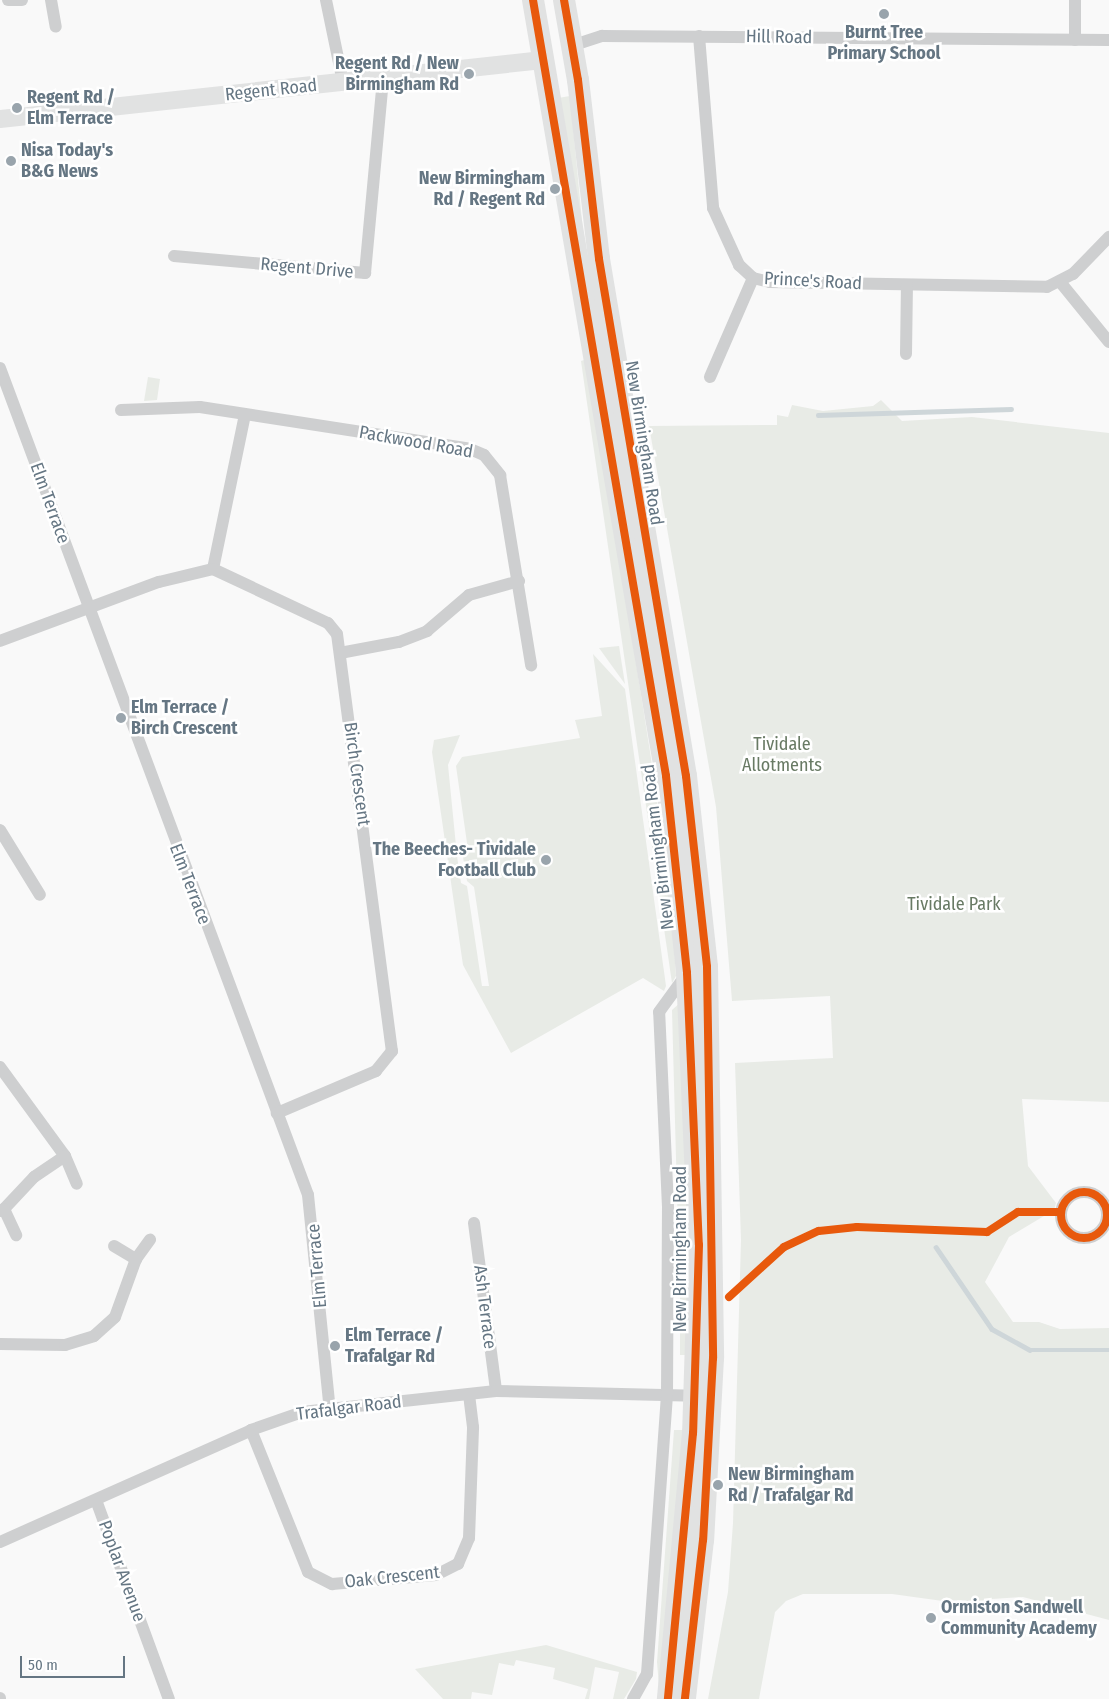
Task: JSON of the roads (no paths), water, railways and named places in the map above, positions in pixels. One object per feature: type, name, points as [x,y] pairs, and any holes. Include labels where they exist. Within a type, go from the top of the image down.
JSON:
[{"type":"highway","name":"New Birmingham Road","points":[[533,0],[665,767],[687,973],[703,1396],[697,1614],[685,1699]]},
{"type":"highway","points":[[543,60],[555,30],[551,0]]},
{"type":"highway","name":"New Birmingham Road","points":[[564,0],[599,259],[686,776],[707,967],[714,1245],[703,1396],[668,1699]]},
{"type":"highway","points":[[543,60],[571,46]]},
{"type":"street","points":[[8,0],[22,0]]},
{"type":"street","points":[[51,0],[56,28]]},
{"type":"street","points":[[326,0],[343,82]]},
{"type":"street","points":[[1075,40],[1076,0]]},
{"type":"street","name":"Hill Road","points":[[571,46],[602,36],[1109,40]]},
{"type":"street","name":"Prince's Road","points":[[699,36],[713,208],[739,265],[753,278],[907,285],[1047,288],[1061,283]]},
{"type":"street","name":"Regent Road","points":[[0,119],[543,60]]},
{"type":"street","name":"Regent Drive","points":[[174,256],[366,273],[383,78]]},
{"type":"street","points":[[1109,237],[1061,283],[1109,342]]},
{"type":"street","points":[[710,377],[753,278]]},
{"type":"street","points":[[906,354],[907,285]]},
{"type":"street","name":"Elm Terrace","points":[[0,368],[277,1113],[313,1219],[330,1410]]},
{"type":"street","name":"Packwood Road","points":[[121,410],[200,407],[470,448],[484,455],[500,475],[519,581],[531,664]]},
{"type":"street","points":[[0,641],[159,582],[213,569],[245,414]]},
{"type":"street","name":"Birch Crescent","points":[[213,569],[328,623],[340,653],[392,1051],[376,1071],[277,1113]]},
{"type":"street","points":[[340,653],[399,642],[427,631],[469,595],[519,581]]},
{"type":"street","points":[[0,830],[40,895]]},
{"type":"street","name":"New Birmingham Road","points":[[633,1699],[647,1674],[667,1395],[668,1207],[659,1012],[687,973]]},
{"type":"street","points":[[0,1067],[65,1156],[77,1184]]},
{"type":"street","points":[[16,1235],[2,1210],[34,1177],[65,1156]]},
{"type":"street","name":"Ash Terrace","points":[[474,1223],[496,1391]]},
{"type":"street","points":[[0,1344],[65,1345],[94,1336],[115,1317],[136,1259],[150,1240]]},
{"type":"street","points":[[114,1246],[136,1259]]},
{"type":"street","name":"Trafalgar Road","points":[[0,1542],[251,1430],[302,1412],[496,1391],[703,1396]]},
{"type":"street","name":"Oak Crescent","points":[[251,1430],[308,1572],[332,1584],[436,1575],[458,1564],[469,1538],[473,1427],[469,1394]]},
{"type":"street","name":"Poplar Avenue","points":[[96,1500],[169,1699]]},
{"type":"waterway","points":[[818,415],[1011,409]]},
{"type":"waterway","points":[[936,1247],[992,1329],[1030,1350],[1109,1350]]},
{"type":"place","name":"Burnt Tree Primary School","points":[[884,14]]},
{"type":"place","name":"Regent Rd / New Birmingham Rd","points":[[469,74]]},
{"type":"place","name":"Regent Rd / Elm Terrace","points":[[17,108]]},
{"type":"place","name":"Nisa Today's B&G News","points":[[11,161]]},
{"type":"place","name":"New Birmingham Rd / Regent Rd","points":[[555,189]]},
{"type":"place","name":"Elm Terrace / Birch Crescent","points":[[121,718]]},
{"type":"place","name":"The Beeches- Tividale Football Club","points":[[546,860]]},
{"type":"place","name":"Elm Terrace / Trafalgar Rd","points":[[335,1346]]},
{"type":"place","name":"New Birmingham Rd / Trafalgar Rd","points":[[718,1485]]},
{"type":"place","name":"Ormiston Sandwell Community Academy","points":[[931,1618]]},
{"type":"park label","name":"Tividale Allotments","points":[[782,755]]},
{"type":"park label","name":"Tividale Park","points":[[954,904]]}]
